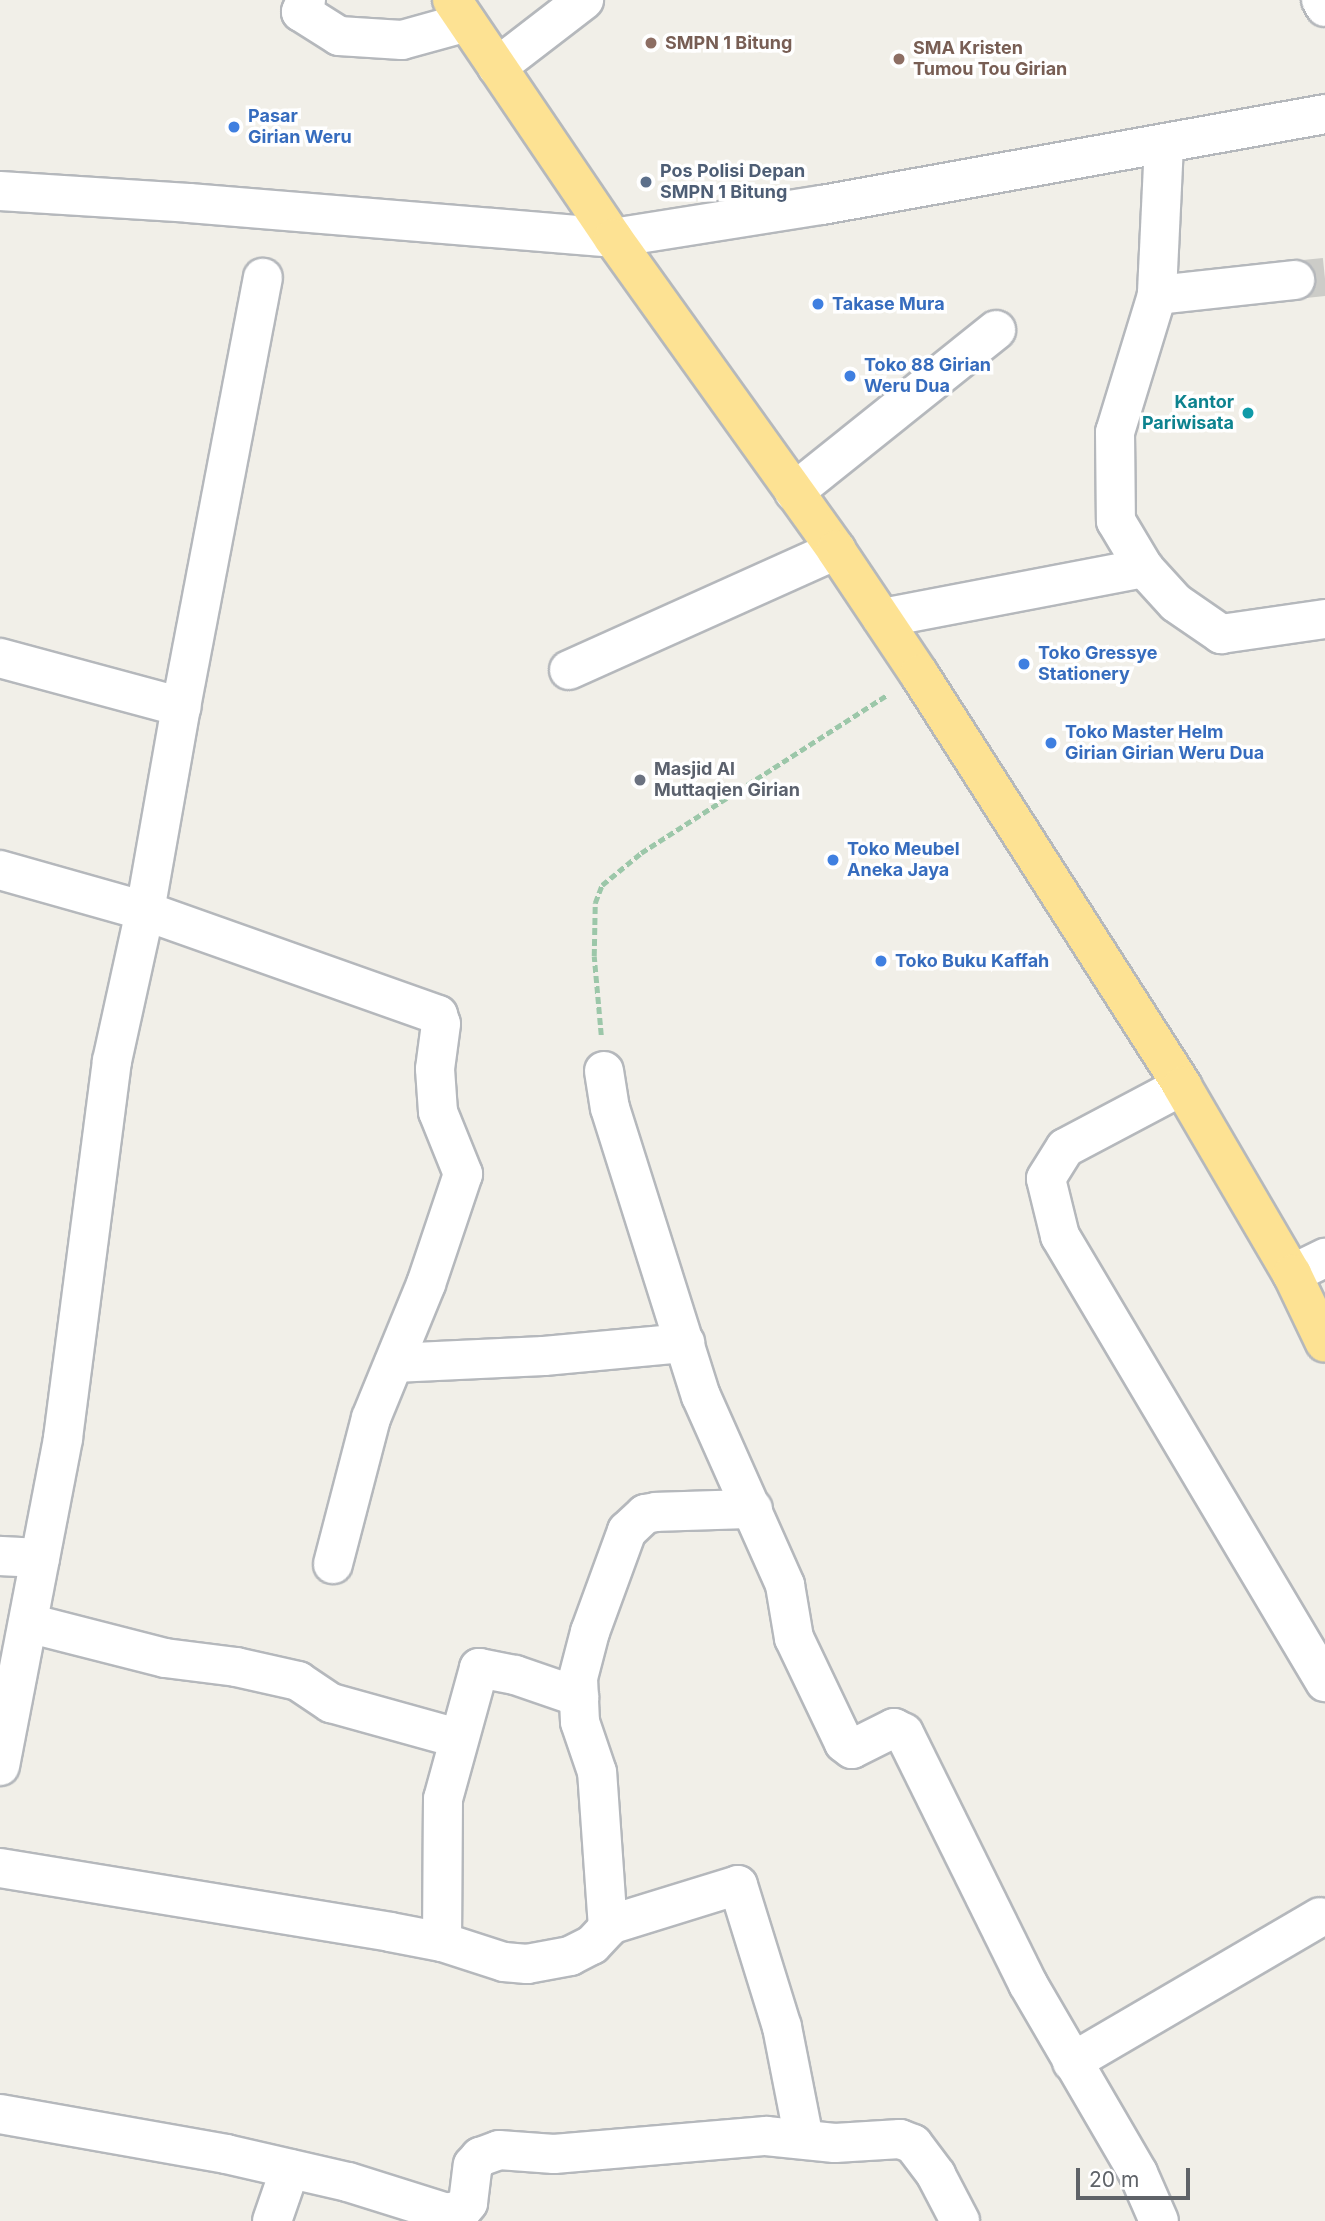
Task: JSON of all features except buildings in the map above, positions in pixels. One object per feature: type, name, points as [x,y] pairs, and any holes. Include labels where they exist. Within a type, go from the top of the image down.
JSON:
[{"type":"highway","points":[[460,11],[613,238],[882,618],[1182,1086],[1308,1266],[1320,1322]]},
{"type":"street","points":[[306,0],[301,12],[339,36],[402,40],[460,11]]},
{"type":"street","points":[[498,68],[584,0]]},
{"type":"street","points":[[1321,0],[1325,8]]},
{"type":"street","points":[[0,191],[189,203],[613,238],[822,205],[1325,114]]},
{"type":"street","points":[[1164,144],[1157,295],[1115,432],[1116,520],[1144,568],[1175,603],[1221,634],[1325,620]]},
{"type":"street","points":[[0,1766],[64,1438],[112,1061],[145,911],[181,706],[263,278]]},
{"type":"street","points":[[1157,295],[1295,280]]},
{"type":"street","points":[[794,492],[996,330]]},
{"type":"street","points":[[569,670],[836,550]]},
{"type":"street","points":[[882,618],[1144,568]]},
{"type":"street","points":[[0,657],[181,706]]},
{"type":"street","points":[[0,870],[145,911],[438,1015],[440,1024],[435,1069],[438,1112],[463,1174],[426,1283],[371,1418],[333,1564]]},
{"type":"street","points":[[604,1071],[610,1108],[701,1396],[785,1585],[794,1638],[844,1743],[852,1749],[894,1728],[904,1733],[1028,1984],[1138,2174],[1159,2221]]},
{"type":"street","points":[[1182,1086],[1065,1148],[1046,1179],[1060,1236],[1325,1682]]},
{"type":"street","points":[[394,1363],[544,1356],[685,1343]]},
{"type":"street","points":[[0,1868],[442,1942],[504,1962],[527,1964],[570,1956],[601,1938],[609,1925],[597,1772],[580,1722],[578,1678],[590,1632],[627,1531],[645,1514],[656,1512],[753,1509]]},
{"type":"street","points":[[0,1556],[40,1558]]},
{"type":"street","points":[[28,1623],[165,1658],[236,1667],[298,1681],[331,1703],[457,1738]]},
{"type":"street","points":[[442,1942],[443,1799],[457,1738],[479,1668],[515,1675],[579,1697]]},
{"type":"street","points":[[609,1925],[738,1885],[782,2027],[804,2139]]},
{"type":"street","points":[[1072,2062],[1320,1917]]},
{"type":"street","points":[[0,2114],[189,2146],[348,2182],[447,2213],[456,2212],[468,2203],[473,2165],[489,2152],[554,2154],[766,2136],[835,2143],[907,2141],[936,2175],[960,2221]]},
{"type":"street","points":[[272,2221],[290,2169]]},
{"type":"path","points":[[604,1071],[594,956],[595,903],[602,885],[640,853],[919,674]]},
{"type":"tunnel","points":[[1295,280],[1325,277]]},
{"type":"place","name":"SMPN 1 Bitung","points":[[651,43]]},
{"type":"place","name":"SMA Kristen Tumou Tou Girian","points":[[899,59]]},
{"type":"place","name":"Pasar Girian Weru","points":[[234,127]]},
{"type":"place","name":"Pos Polisi Depan SMPN 1 Bitung","points":[[646,182]]},
{"type":"place","name":"Takase Mura","points":[[818,304]]},
{"type":"place","name":"Toko 88 Girian Weru Dua","points":[[850,376]]},
{"type":"place","name":"Kantor Pariwisata","points":[[1248,413]]},
{"type":"place","name":"Toko Gressye Stationery","points":[[1024,664]]},
{"type":"place","name":"Toko Master Helm Girian Girian Weru Dua","points":[[1051,743]]},
{"type":"place","name":"Masjid Al Muttaqien Girian","points":[[640,780]]},
{"type":"place","name":"Toko Meubel Aneka Jaya","points":[[833,860]]},
{"type":"place","name":"Toko Buku Kaffah","points":[[881,961]]}]
